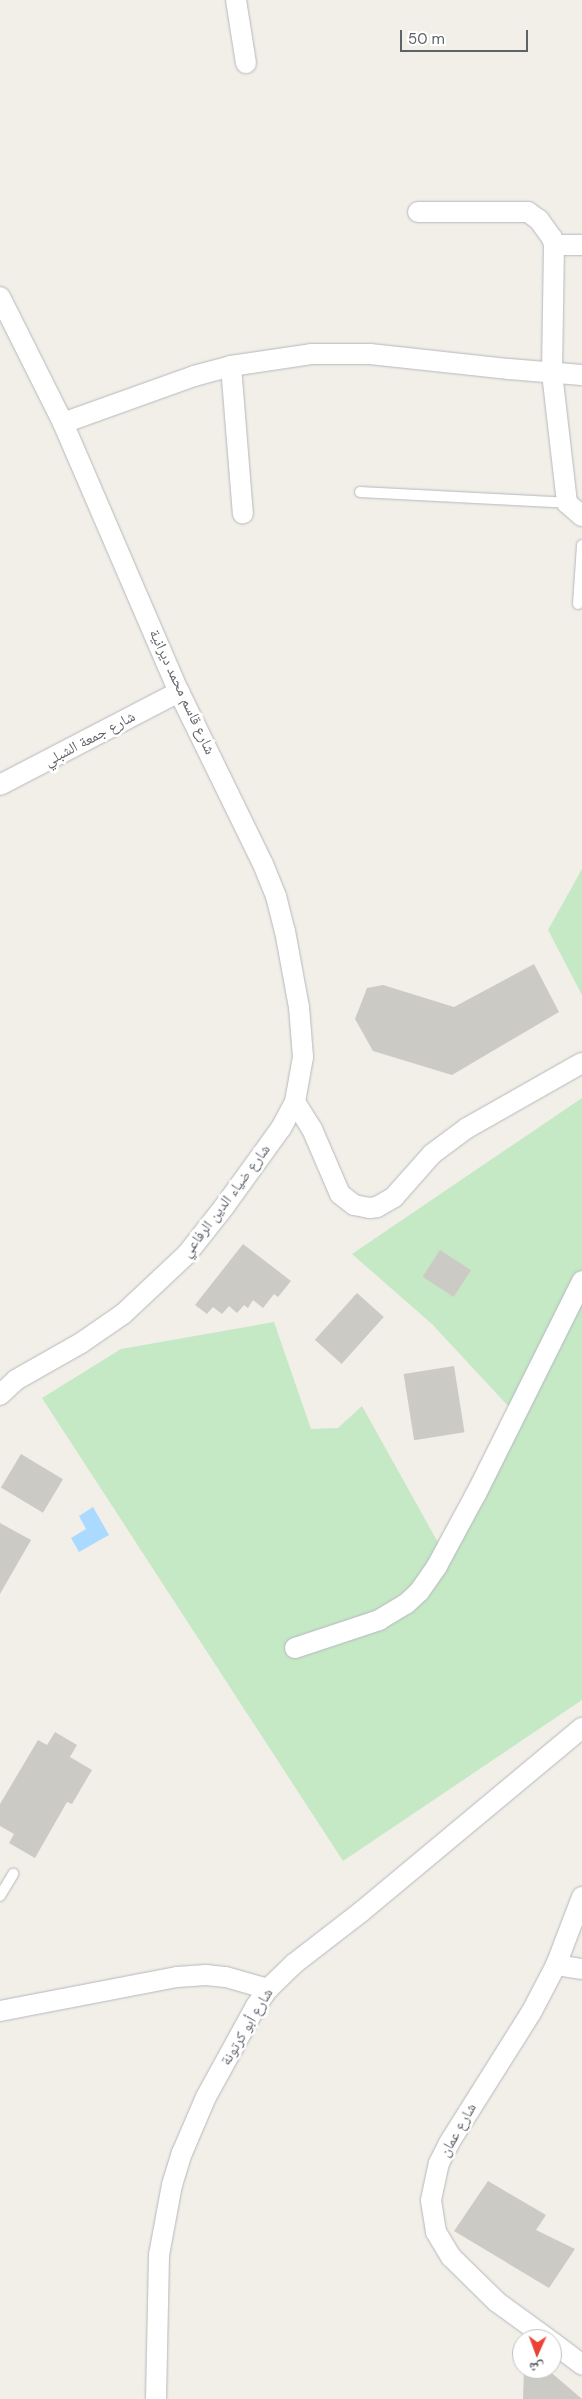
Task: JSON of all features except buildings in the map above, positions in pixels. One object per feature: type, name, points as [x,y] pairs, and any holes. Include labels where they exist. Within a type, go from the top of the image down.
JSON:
[{"type":"street","points":[[236,0],[246,63]]},
{"type":"street","points":[[418,212],[528,212],[539,220],[554,245],[552,373],[574,509]]},
{"type":"street","points":[[554,245],[582,245]]},
{"type":"street","name":"شارع قاسم محمد ديرانية","points":[[0,297],[63,423],[179,692],[246,826],[276,896],[292,969],[302,1033],[302,1067],[295,1102]]},
{"type":"street","points":[[63,423],[194,376],[230,366],[274,358],[341,353],[403,357],[582,375]]},
{"type":"street","points":[[230,366],[243,514]]},
{"type":"street","name":"شارع جمعة الشبلي","points":[[0,786],[179,692]]},
{"type":"street","points":[[295,1102],[312,1129],[340,1194],[354,1205],[370,1208],[377,1207],[394,1197],[432,1154],[467,1128],[582,1063]]},
{"type":"street","name":"شارع ضياء الدين الرفاعي","points":[[0,1395],[16,1380],[81,1343],[123,1314],[187,1254],[271,1142],[295,1102]]},
{"type":"street","points":[[295,1648],[379,1620],[406,1604],[419,1592],[437,1566],[476,1494],[582,1281]]},
{"type":"street","name":"شارع أبو كرتونة","points":[[156,2399],[159,2255],[172,2185],[182,2153],[206,2097],[244,2026],[268,1989],[295,1963],[580,1735]]},
{"type":"street","name":"شارع عمان","points":[[534,2329],[492,2298],[451,2256],[436,2232],[431,2200],[439,2163],[531,2013],[556,1965],[582,1897]]},
{"type":"street","points":[[556,1965],[582,1969]]},
{"type":"street","points":[[0,2011],[177,1977],[206,1975],[226,1977],[268,1989]]},
{"type":"street","points":[[562,2350],[582,2365]]},
{"type":"lane","points":[[360,492],[574,509]]},
{"type":"lane","points":[[578,604],[582,545]]},
{"type":"lane","points":[[0,1896],[12,1874]]},
{"type":"green space","points":[[582,869],[582,995],[548,930]]},
{"type":"green space","points":[[582,1098],[582,1700],[343,1861],[42,1398],[121,1349],[274,1322],[311,1429],[338,1428],[362,1406],[445,1555],[511,1409],[432,1324],[352,1254]]},
{"type":"water","points":[[93,1507],[109,1535],[79,1552],[71,1538],[86,1529],[79,1516]]}]
